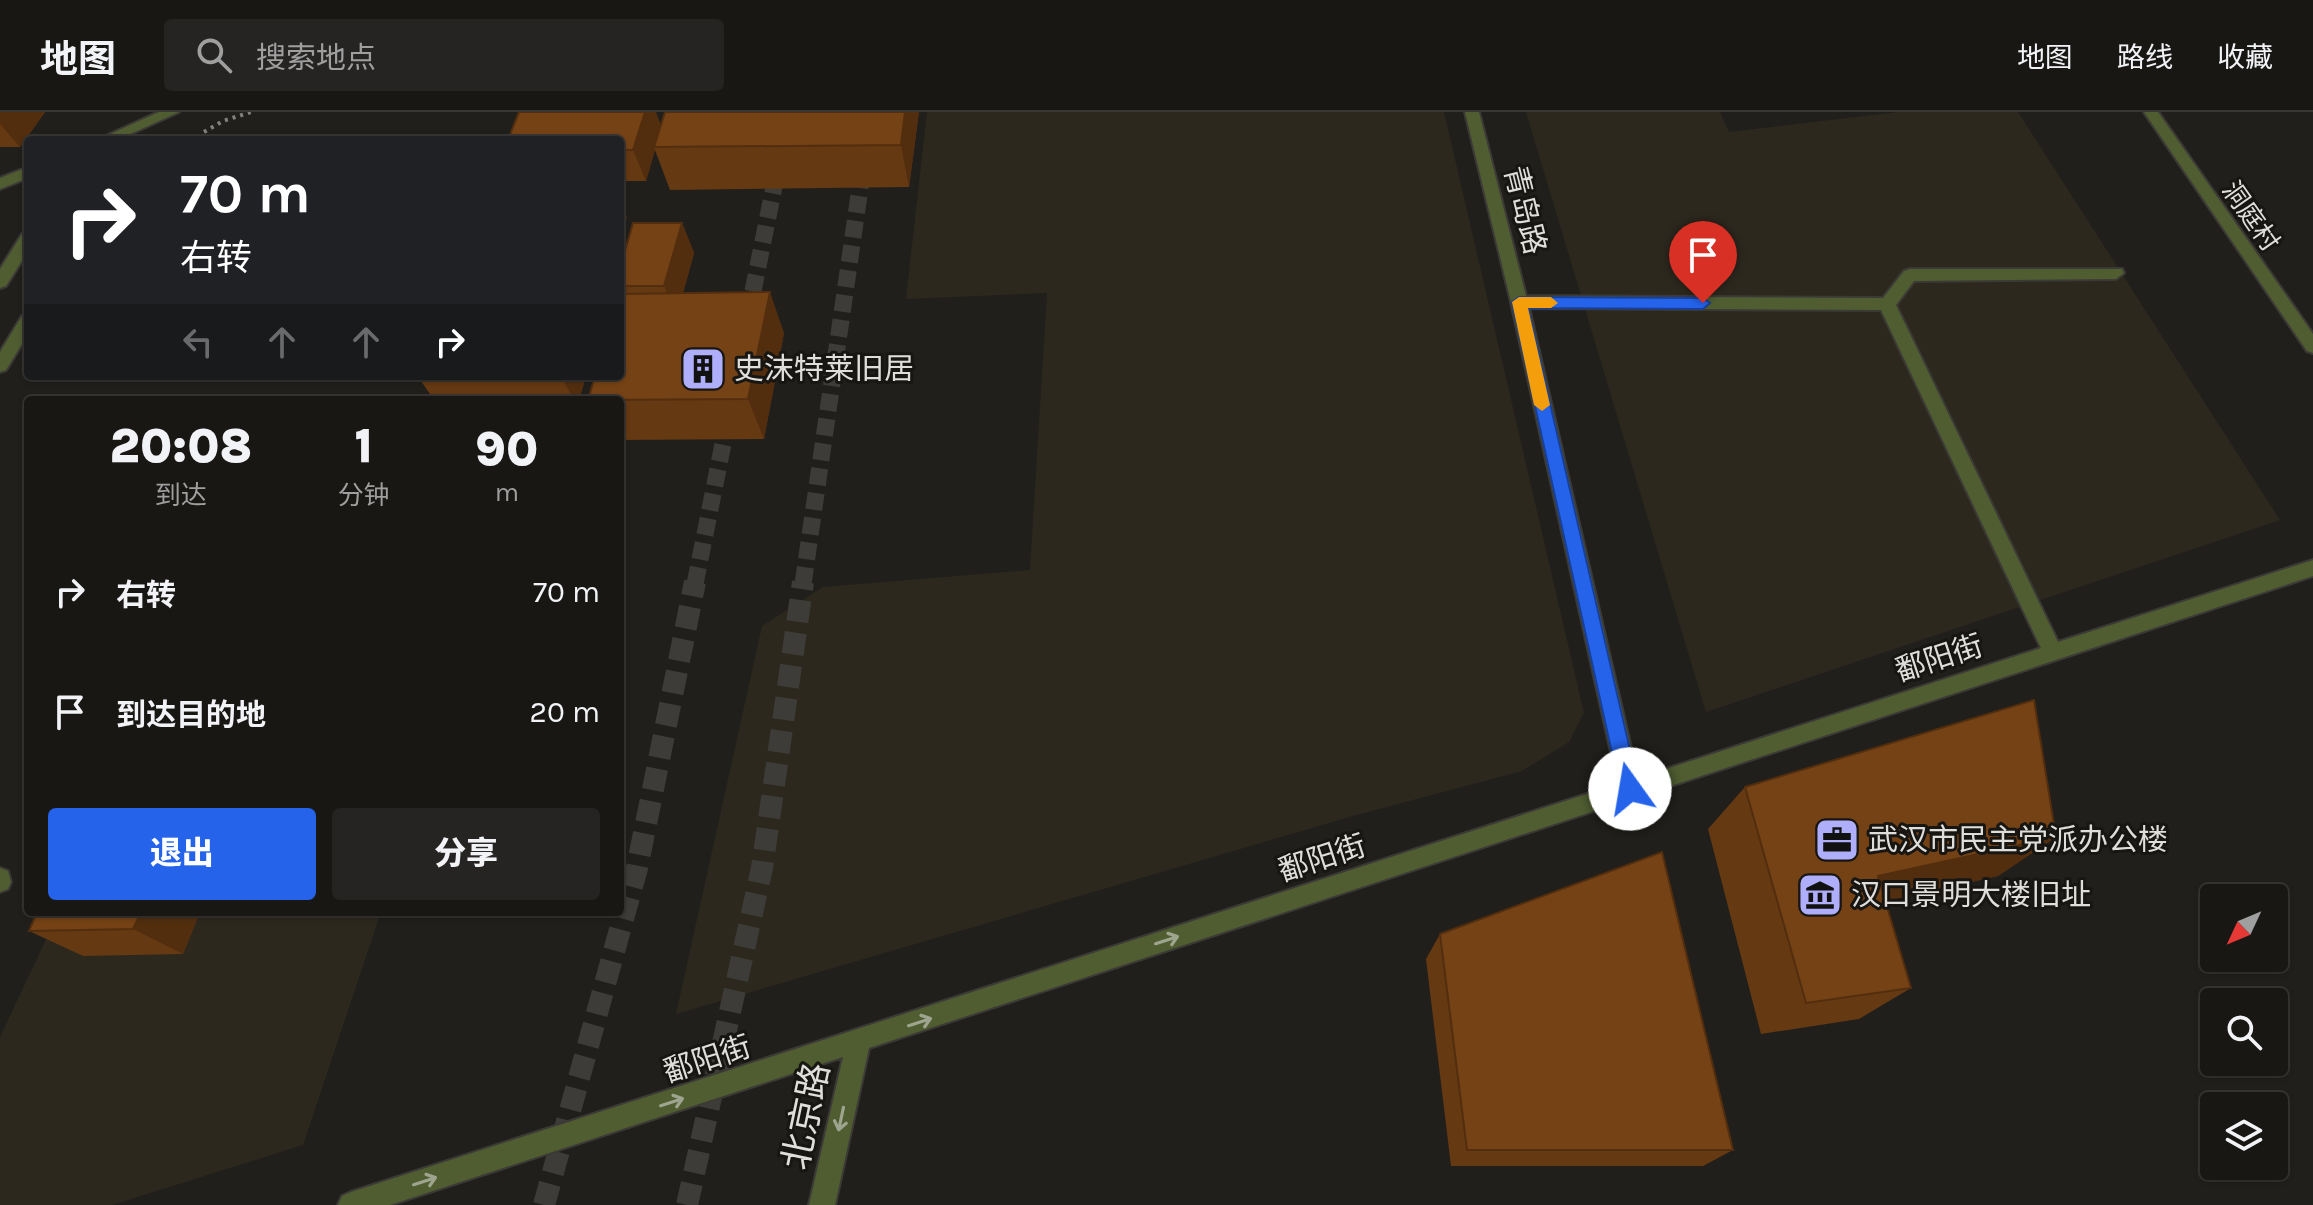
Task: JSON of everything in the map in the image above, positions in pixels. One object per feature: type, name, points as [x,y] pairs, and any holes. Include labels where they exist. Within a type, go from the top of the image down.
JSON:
[{"type":"street","points":[[120,136],[135,112]]},
{"type":"street","points":[[121,136],[172,112]]},
{"type":"street","name":"青岛路","points":[[1472,112],[1519,302],[1630,789]]},
{"type":"street","name":"洞庭村","points":[[2151,112],[2313,347]]},
{"type":"street","points":[[0,184],[24,174]]},
{"type":"street","points":[[0,282],[24,244]]},
{"type":"street","points":[[1887,304],[1910,275],[2116,273]]},
{"type":"street","points":[[1519,302],[1887,304]]},
{"type":"street","points":[[1887,304],[2053,653]]},
{"type":"street","points":[[0,366],[24,327]]},
{"type":"street","name":"鄱阳街","points":[[351,1205],[2313,568]]},
{"type":"street","name":"北京路","points":[[822,1205],[858,1042]]},
{"type":"path","points":[[201,134],[223,121],[251,112]]},
{"type":"shaded area","points":[[927,112],[1444,112],[1584,713],[1569,742],[1522,771],[1353,816],[676,1014],[762,626],[823,587],[1030,570],[1047,293],[906,299]]},
{"type":"shaded area","points":[[1526,112],[1720,112],[1729,132],[1898,112],[2018,112],[2280,520],[1706,712]]},
{"type":"shaded area","points":[[57,916],[380,916],[303,1145],[112,1205],[0,1205],[0,1037]]},
{"type":"building","points":[[519,112],[645,112],[633,150],[624,150],[624,136],[510,136]]},
{"type":"building","points":[[665,112],[905,112],[901,145],[654,147]]},
{"type":"building","points":[[633,223],[682,223],[664,286],[624,286],[624,254]]},
{"type":"building","points":[[770,292],[748,399],[624,400],[624,396],[589,396],[594,380],[624,380],[624,294]]},
{"type":"building","points":[[2034,700],[2056,837],[1878,876],[1911,988],[1806,1003],[1745,787]]},
{"type":"building","points":[[1662,852],[1733,1150],[1467,1150],[1440,934]]},
{"type":"building","points":[[35,916],[139,916],[133,929],[29,931]]},
{"type":"tunnel","points":[[748,316],[789,112]]},
{"type":"tunnel","points":[[803,584],[871,112]]},
{"type":"tunnel","points":[[695,584],[729,414]]},
{"type":"tunnel","points":[[624,915],[637,868],[695,582]]},
{"type":"tunnel","points":[[687,1205],[762,868],[803,582]]},
{"type":"tunnel","points":[[544,1205],[624,916]]},
{"type":"slow traffic","points":[[1542,405],[1519,302],[1551,303]]},
{"type":"place","name":"史沫特莱旧居","points":[[703,369]]},
{"type":"place","name":"武汉市民主党派办公楼","points":[[1837,840]]},
{"type":"place","name":"汉口景明大楼旧址","points":[[1820,895]]},
{"type":"route","points":[[1630,789],[1519,302],[1703,303]]}]
